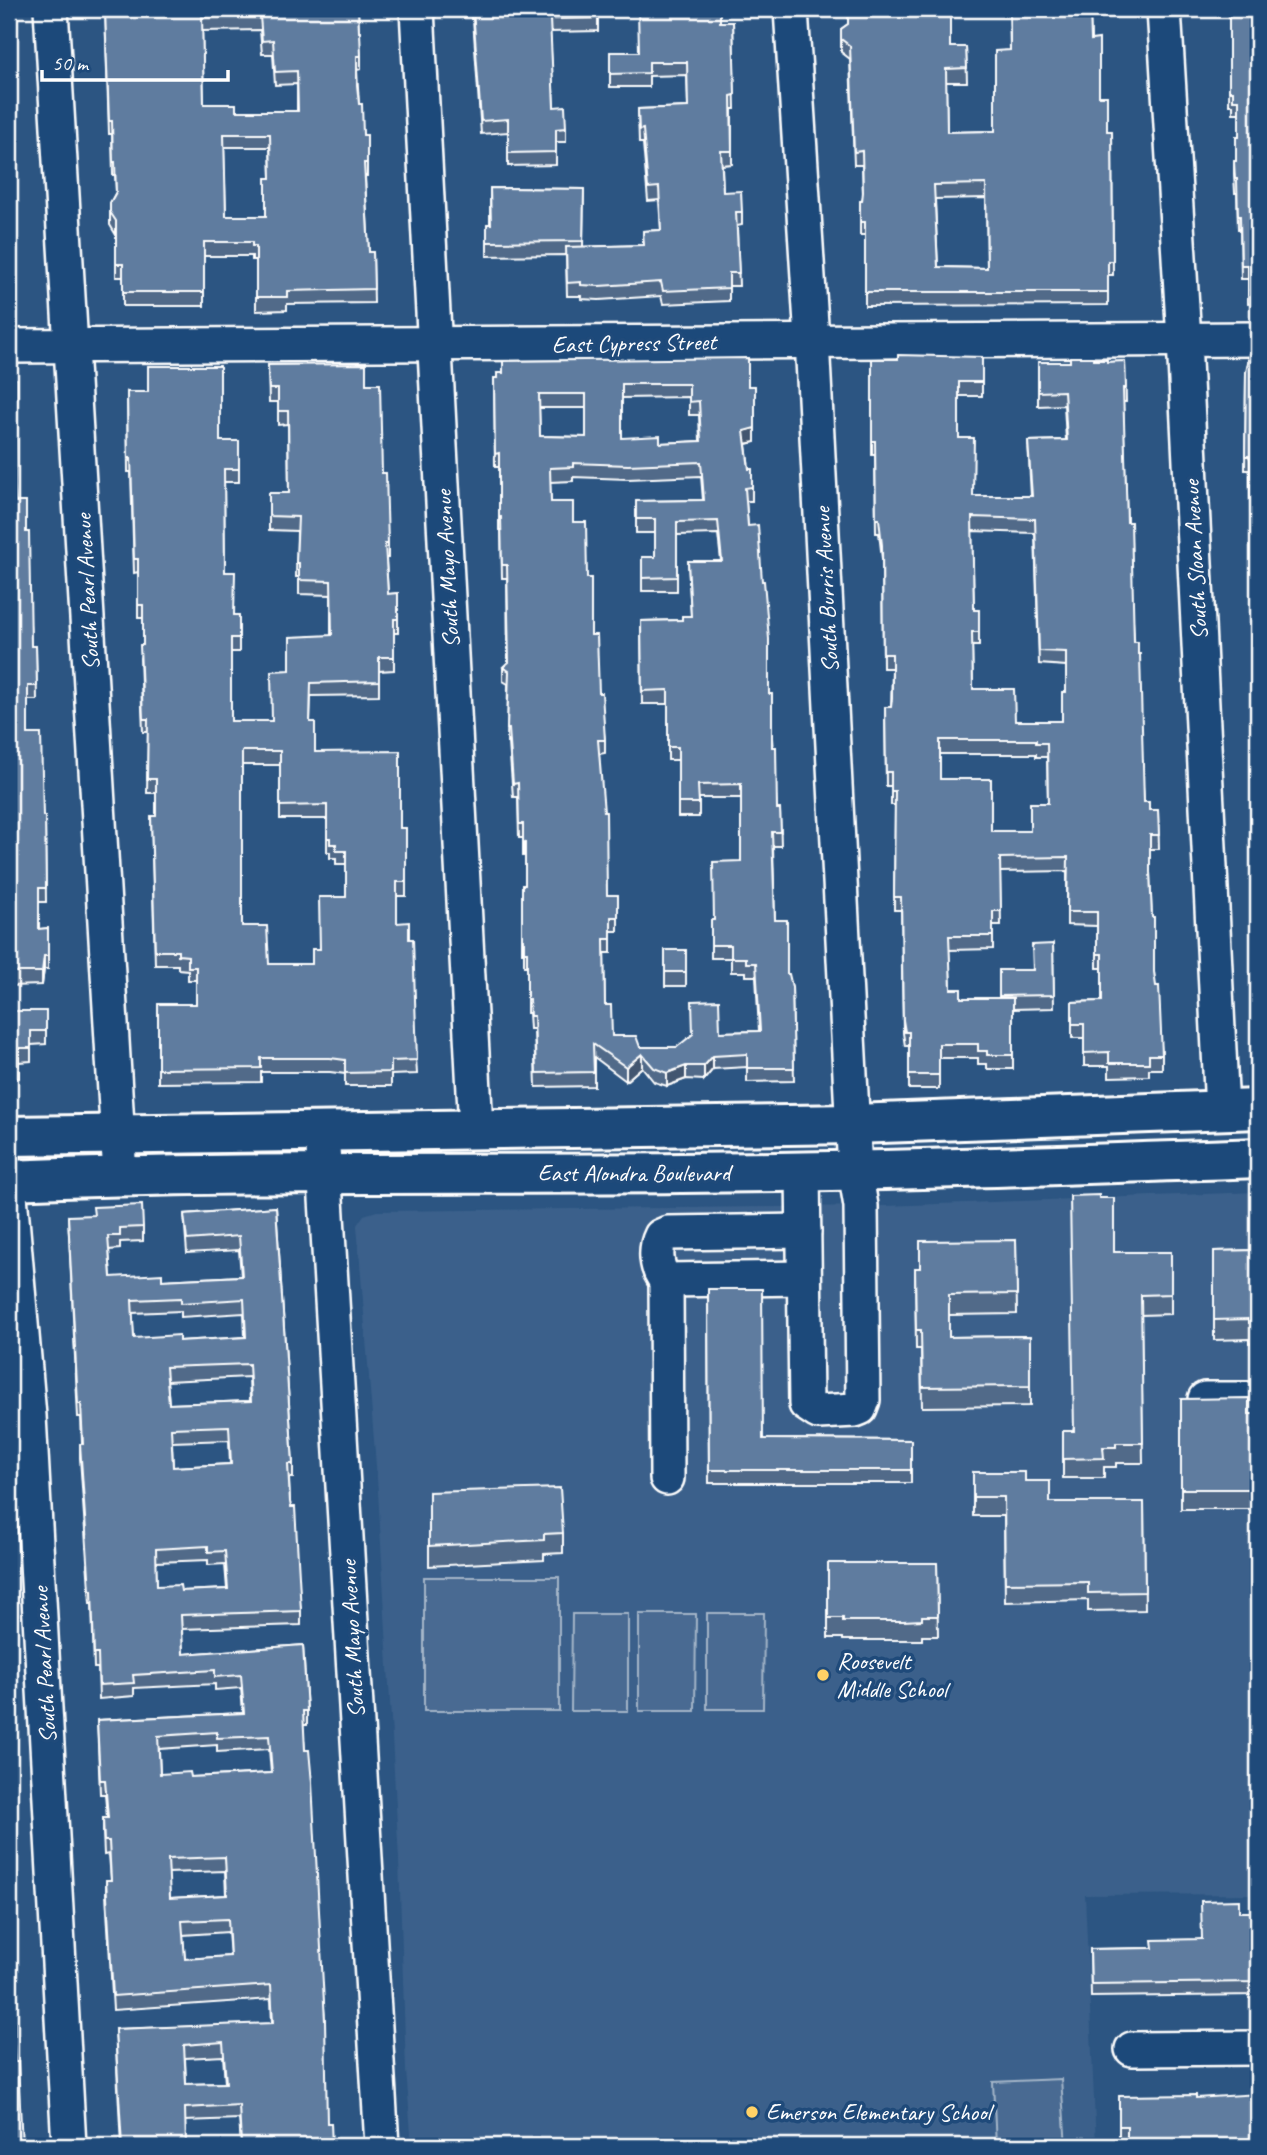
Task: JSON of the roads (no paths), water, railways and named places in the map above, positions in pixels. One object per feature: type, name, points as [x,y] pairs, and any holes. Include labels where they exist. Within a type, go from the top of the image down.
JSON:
[{"type":"main road","name":"East Alondra Boulevard","points":[[9,1136],[854,1124],[1240,1110]]},
{"type":"main road","name":"East Alondra Boulevard","points":[[9,1182],[120,1175],[855,1171],[1258,1158]]},
{"type":"street","name":"South Pearl Avenue","points":[[51,9],[120,1175]]},
{"type":"street","name":"South Mayo Avenue","points":[[416,9],[476,1129]]},
{"type":"street","name":"South Burris Avenue","points":[[791,9],[813,340],[855,1171],[861,1206],[863,1400],[860,1408],[818,1412],[806,1404],[804,1278]]},
{"type":"street","name":"South Sloan Avenue","points":[[1164,9],[1184,340],[1240,1110]]},
{"type":"street","name":"East Cypress Street","points":[[9,346],[1258,339]]},
{"type":"street","name":"South Mayo Avenue","points":[[322,1131],[382,2146]]},
{"type":"street","points":[[666,1280],[804,1278],[803,1171]]},
{"type":"street","name":"South Pearl Avenue","points":[[9,1182],[30,1430],[69,2146]]},
{"type":"street","points":[[667,1478],[666,1280],[658,1268],[657,1243],[664,1234],[804,1231]]},
{"type":"street","points":[[1201,1399],[1258,1399]]},
{"type":"street","points":[[1132,2049],[1258,2048]]},
{"type":"place","name":"Roosevelt Middle School","points":[[823,1675]]},
{"type":"place","name":"Emerson Elementary School","points":[[752,2112]]}]
